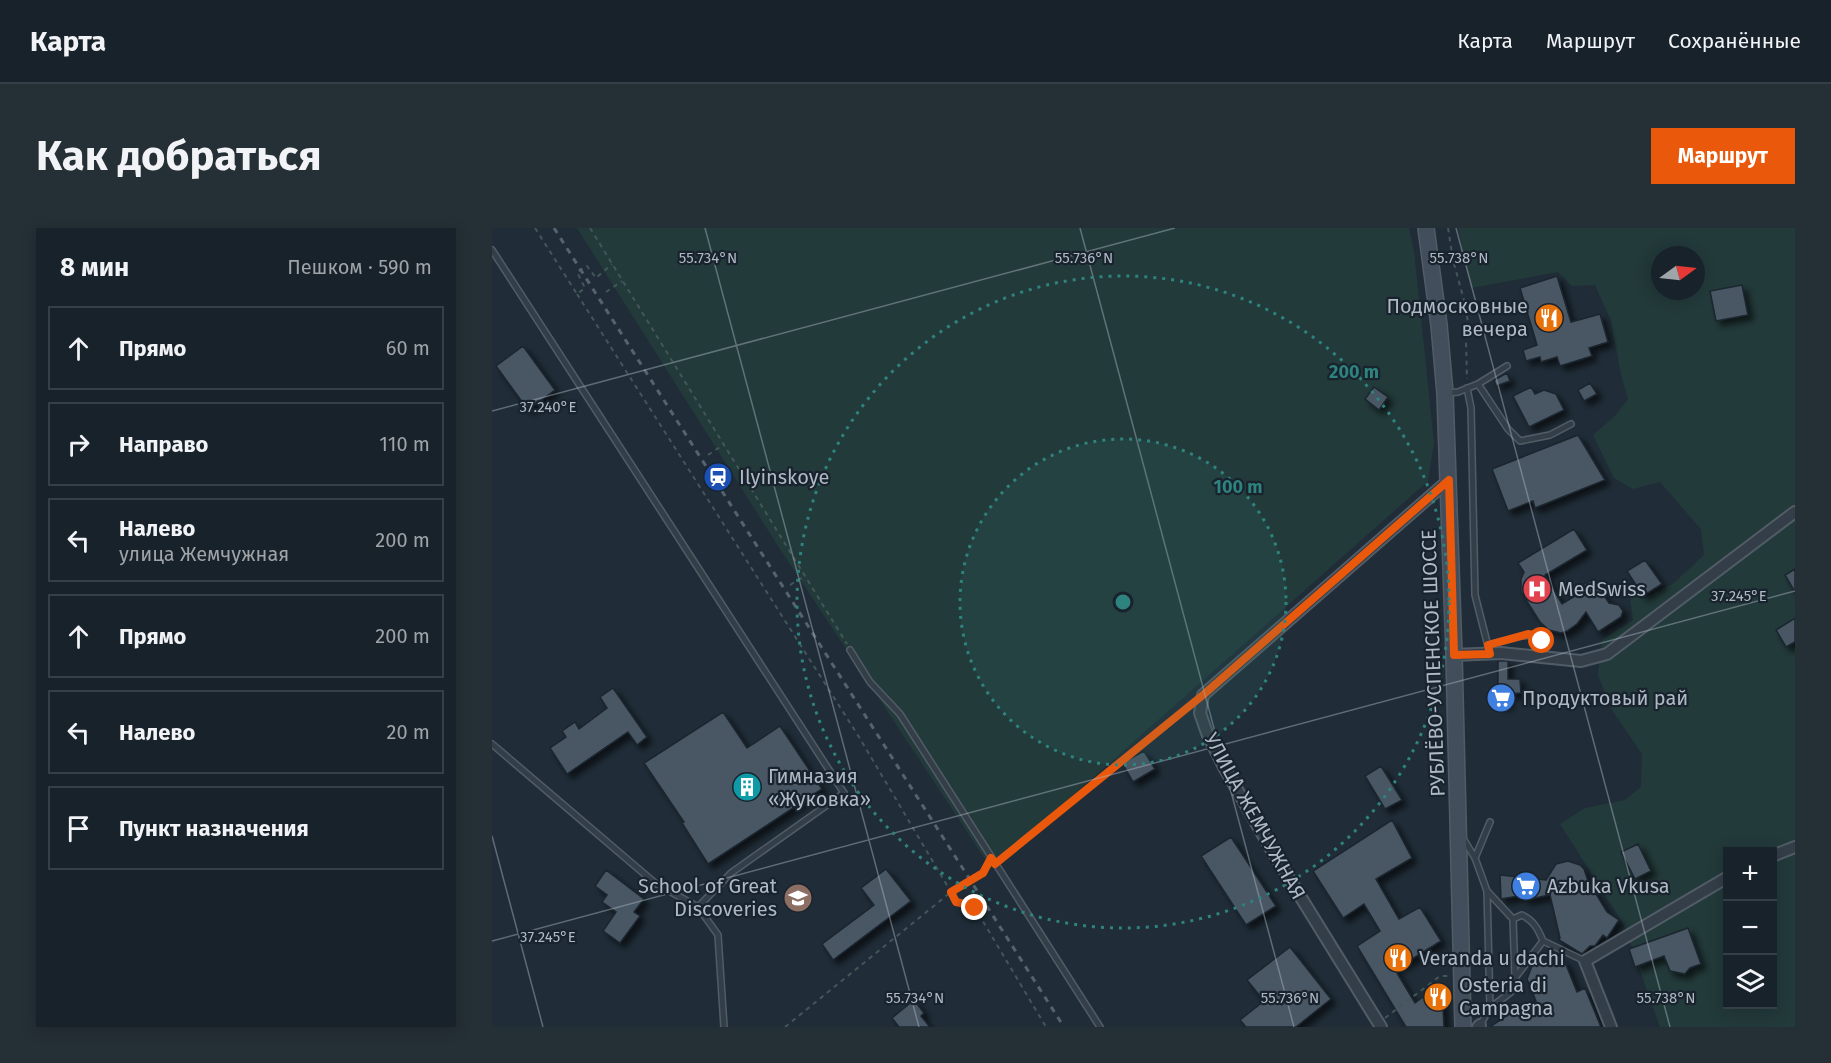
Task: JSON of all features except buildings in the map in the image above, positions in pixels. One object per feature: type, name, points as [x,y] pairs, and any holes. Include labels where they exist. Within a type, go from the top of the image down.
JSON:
[{"type":"main road","name":"РУБЛЁВО-УСПЕНСКОЕ ШОССЕ","points":[[1426,228],[1437,302],[1445,393],[1463,1027]]},
{"type":"street","points":[[1203,695],[1449,480]]},
{"type":"street","points":[[1454,655],[1489,650],[1581,661],[1607,654],[1795,512]]},
{"type":"street","name":"УЛИЦА ЖЕМЧУЖНАЯ","points":[[1203,695],[1200,713],[1207,734],[1224,767],[1274,854],[1380,1025]]},
{"type":"street","points":[[1777,854],[1795,847]]},
{"type":"street","points":[[1611,1027],[1585,961],[1723,880]]},
{"type":"lane","points":[[492,250],[844,793],[731,873],[698,907]]},
{"type":"lane","points":[[1445,393],[1458,392],[1478,384],[1507,366]]},
{"type":"lane","points":[[1478,384],[1508,429],[1520,441],[1550,435],[1571,424]]},
{"type":"lane","points":[[1467,388],[1471,408],[1475,595],[1489,650],[1522,636],[1534,635],[1542,641],[1542,657]]},
{"type":"lane","points":[[850,650],[870,682],[900,714],[1100,1027]]},
{"type":"lane","points":[[492,744],[656,883],[698,907],[718,935],[724,1027]]},
{"type":"lane","points":[[1475,858],[1490,822]]},
{"type":"lane","points":[[1459,831],[1475,858],[1487,891],[1490,1008]]},
{"type":"lane","points":[[1479,1026],[1490,1008],[1511,992],[1515,978],[1513,919],[1487,891]]},
{"type":"lane","points":[[1513,919],[1522,915],[1530,919],[1538,927],[1543,941],[1585,961]]},
{"type":"lane","points":[[1515,978],[1543,941]]},
{"type":"path","points":[[535,228],[859,737],[956,902],[975,908],[1046,1027]]},
{"type":"path","points":[[590,228],[850,650]]},
{"type":"path","points":[[1448,228],[1468,322],[1467,388]]},
{"type":"path","points":[[577,294],[585,288],[577,272],[587,266],[596,278],[612,264]]},
{"type":"path","points":[[606,292],[622,281]]},
{"type":"path","points":[[708,455],[723,445]]},
{"type":"path","points":[[790,585],[805,576]]},
{"type":"path","points":[[995,864],[1203,695]]},
{"type":"path","points":[[785,1027],[951,892],[983,873],[991,858]]},
{"type":"path","points":[[1380,1025],[1440,976],[1449,976]]},
{"type":"green space","points":[[577,228],[1409,228],[1414,251],[1434,443],[1428,481],[991,868],[778,546]]},
{"type":"green space","points":[[1458,228],[1795,228],[1795,1027],[1660,1027],[1624,925],[1560,824],[1585,808],[1625,800],[1641,787],[1642,754],[1612,710],[1598,675],[1602,640],[1633,620],[1629,590],[1642,599],[1674,583],[1704,555],[1701,529],[1660,482],[1633,489],[1614,478],[1593,435],[1614,417],[1628,399],[1611,321],[1595,285],[1572,286],[1558,272],[1471,288]]},
{"type":"railway","points":[[554,228],[1064,1027]]},
{"type":"place","name":"Подмосковные вечера","points":[[1549,318]]},
{"type":"place","name":"Ilyinskoye","points":[[718,477]]},
{"type":"place","name":"MedSwiss","points":[[1537,589]]},
{"type":"place","name":"Продуктовый рай","points":[[1501,698]]},
{"type":"place","name":"Гимназия «Жуковка»","points":[[747,787]]},
{"type":"place","name":"Azbuka Vkusa","points":[[1526,886]]},
{"type":"place","name":"School of Great Discoveries","points":[[798,898]]},
{"type":"place","name":"Veranda u dachi","points":[[1398,958]]},
{"type":"place","name":"Osteria di Campagna","points":[[1438,997]]},
{"type":"route","points":[[975,908],[956,902],[951,892],[983,873],[991,858],[995,864],[1203,695],[1449,480],[1454,655],[1490,654],[1488,645],[1528,634],[1542,641]]}]
